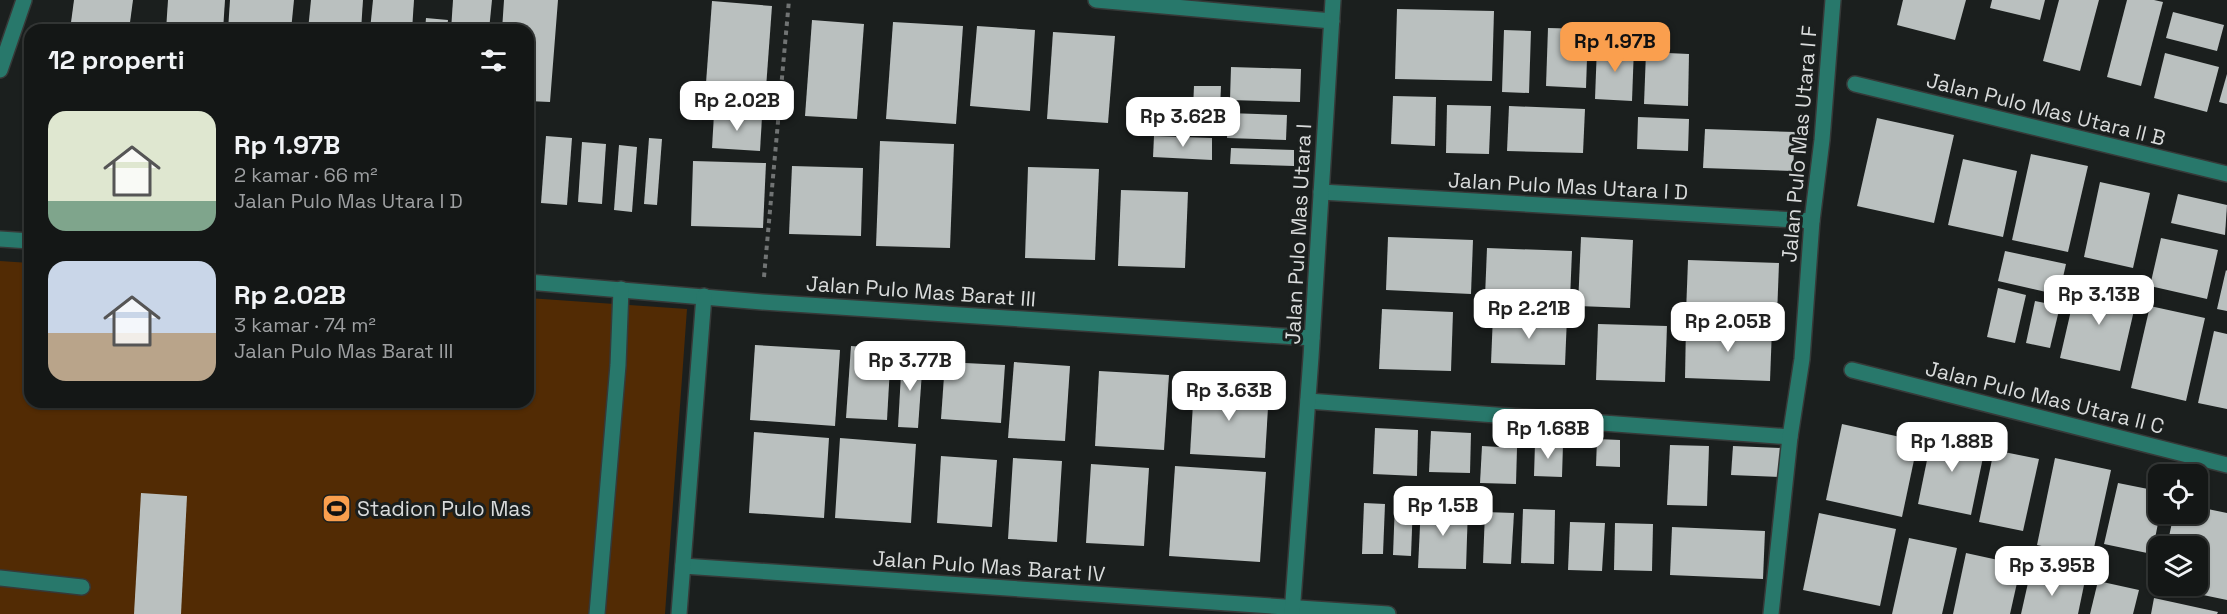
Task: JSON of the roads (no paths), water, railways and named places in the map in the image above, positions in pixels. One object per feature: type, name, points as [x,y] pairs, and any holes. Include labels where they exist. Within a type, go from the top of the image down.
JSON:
[{"type":"street","points":[[0,70],[24,0]]},
{"type":"street","points":[[1096,0],[1332,21]]},
{"type":"street","name":"Jalan Pulo Mas Utara I","points":[[1292,611],[1308,401],[1333,0]]},
{"type":"street","name":"Jalan Pulo Mas Utara I F","points":[[1771,614],[1802,359],[1812,221],[1822,140],[1833,0]]},
{"type":"street","name":"Jalan Pulo Mas Utara II B","points":[[1855,84],[2227,174]]},
{"type":"street","name":"Jalan Pulo Mas Utara I D","points":[[1321,192],[1812,221]]},
{"type":"street","points":[[0,239],[24,241]]},
{"type":"street","name":"Jalan Pulo Mas Barat III","points":[[534,282],[762,302],[1312,338]]},
{"type":"street","points":[[597,614],[618,365],[621,289]]},
{"type":"street","points":[[679,614],[704,296]]},
{"type":"street","name":"Jalan Pulo Mas Utara II C","points":[[1852,370],[2227,465]]},
{"type":"street","points":[[1308,401],[1791,438]]},
{"type":"street","name":"Jalan Pulo Mas Barat IV","points":[[683,566],[1292,611]]},
{"type":"street","points":[[0,578],[82,587]]},
{"type":"street","points":[[1292,611],[1388,614]]},
{"type":"place","name":"Stadion Pulo Mas","points":[[336,508]]}]
